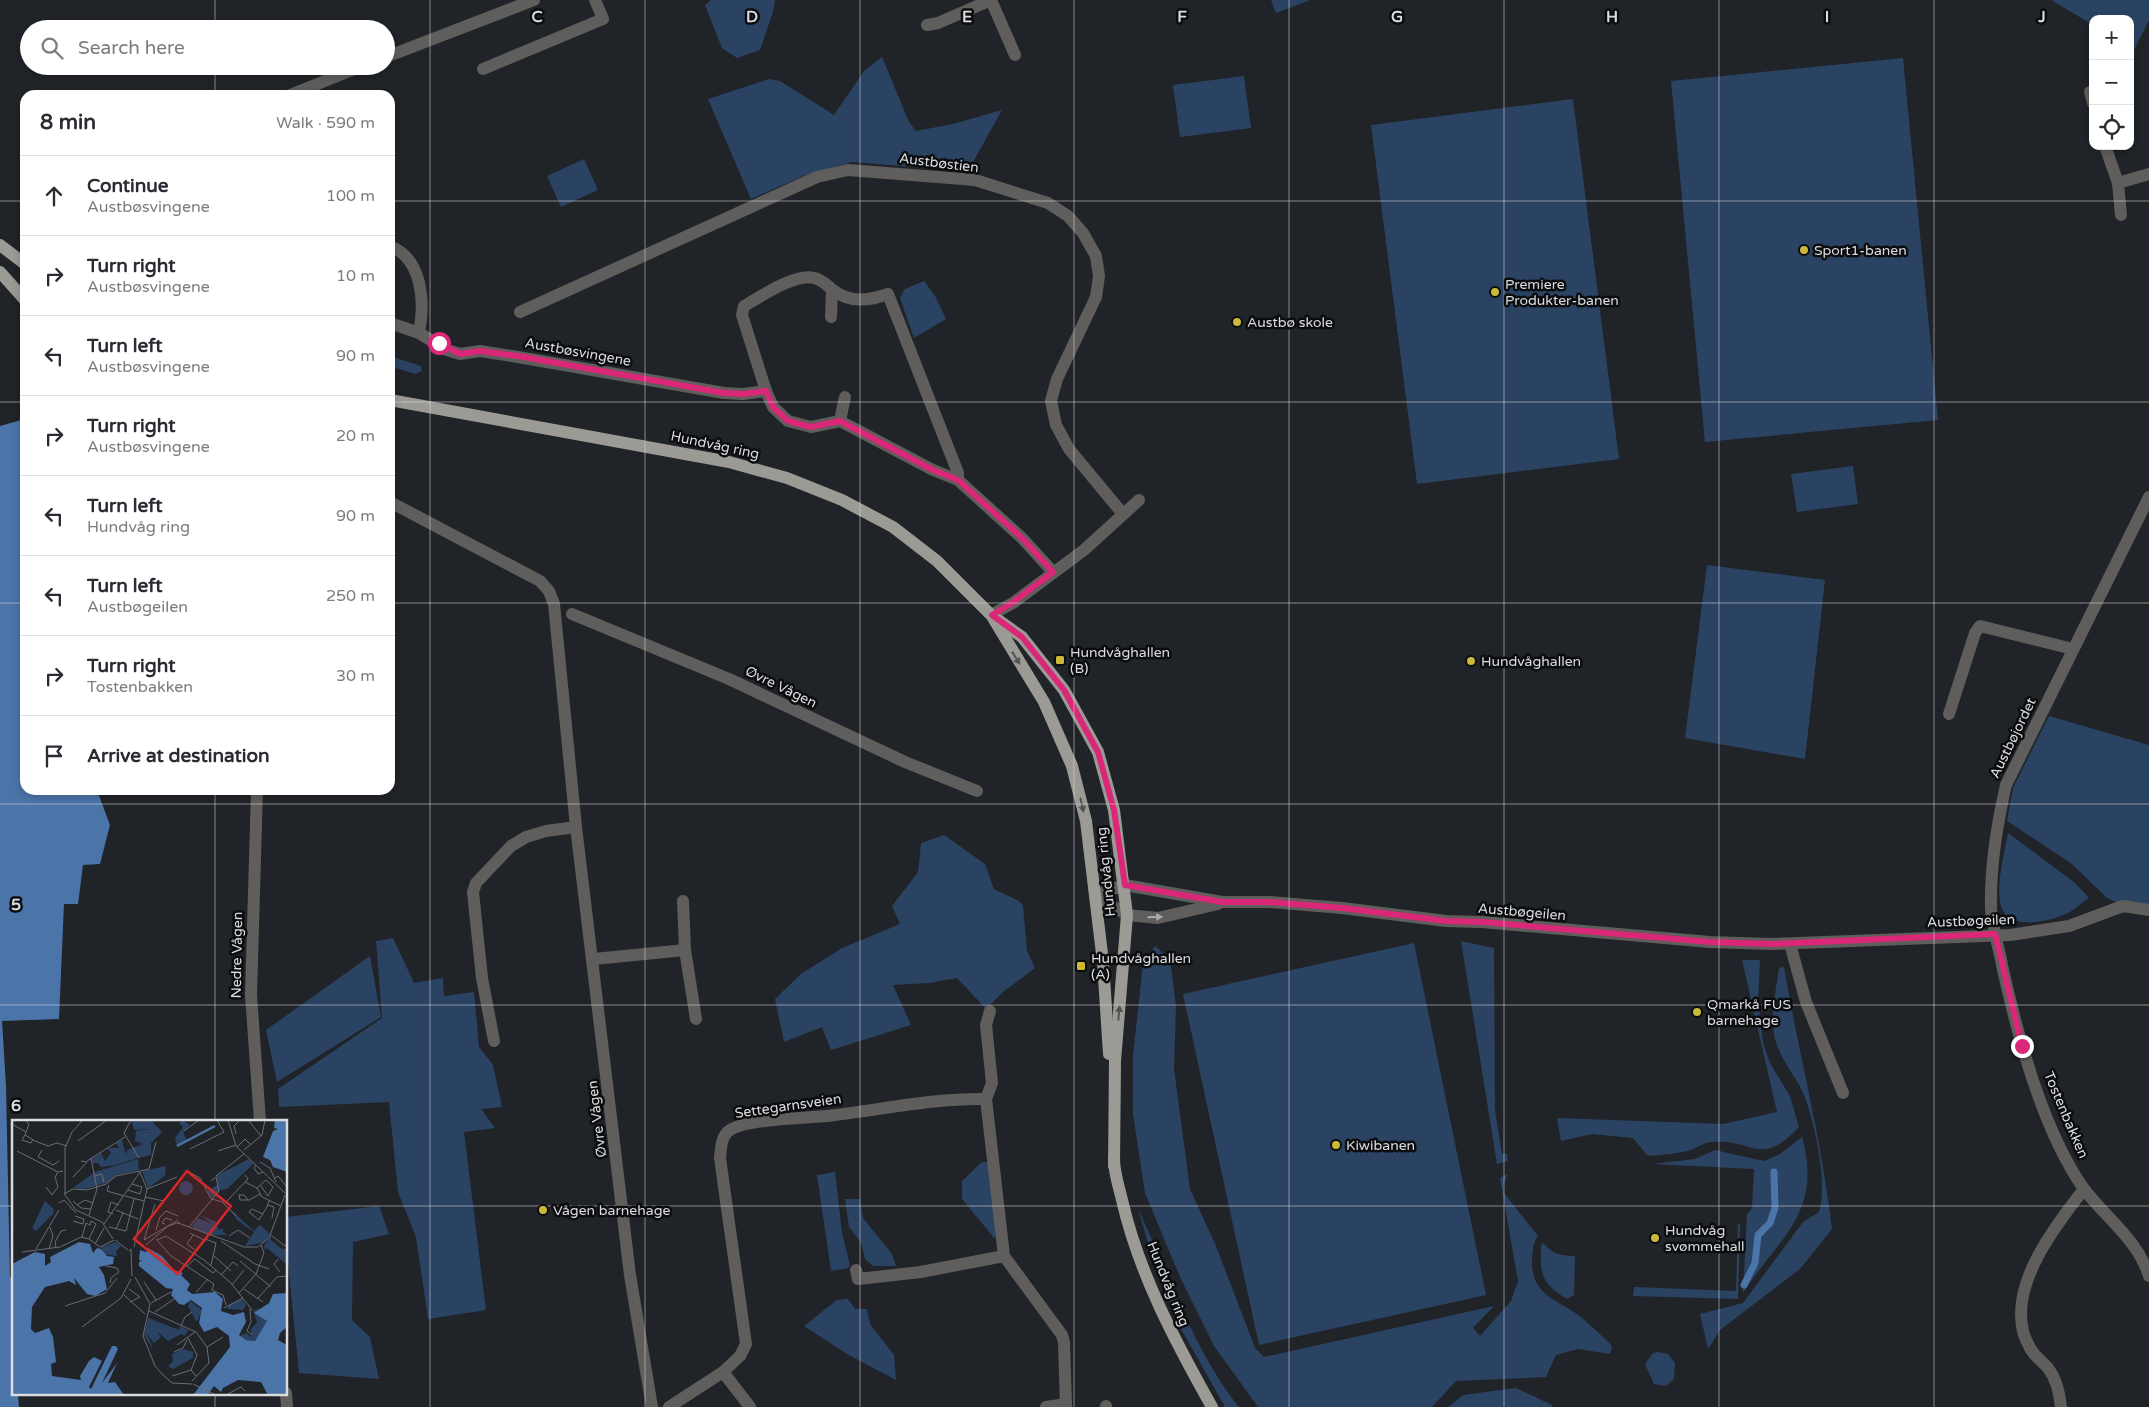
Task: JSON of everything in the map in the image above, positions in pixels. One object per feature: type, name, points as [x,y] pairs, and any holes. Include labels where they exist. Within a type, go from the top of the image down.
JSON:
[{"type":"main road","points":[[0,245],[20,260]]},
{"type":"main road","points":[[0,272],[20,294]]},
{"type":"main road","name":"Hundvåg ring","points":[[395,401],[729,462],[787,478],[842,500],[893,527],[937,560],[992,615],[1022,637],[1064,690],[1098,752],[1114,810],[1125,885],[1127,915],[1115,1061],[1114,1166]]},
{"type":"main road","name":"Hundvåg ring","points":[[992,615],[1044,702],[1072,766],[1086,821],[1103,962],[1111,1080],[1114,1166],[1139,1259],[1175,1341],[1212,1407]]},
{"type":"street","points":[[395,54],[492,18],[534,0]]},
{"type":"street","points":[[483,69],[603,19],[595,0]]},
{"type":"street","points":[[928,25],[938,24],[991,0],[1015,55]]},
{"type":"street","points":[[302,90],[340,75]]},
{"type":"street","points":[[2106,150],[2118,183],[2121,215]]},
{"type":"street","name":"Austbøstien","points":[[520,312],[688,235],[835,171],[862,170],[974,180],[1048,203],[1068,216],[1083,233],[1096,256],[1099,276],[1096,297],[1057,379],[1051,402],[1056,424],[1069,449],[1123,514]]},
{"type":"street","points":[[2118,183],[2149,174]]},
{"type":"street","points":[[395,248],[403,251],[412,263],[421,291],[423,314],[419,333]]},
{"type":"street","points":[[958,480],[958,473],[888,294],[864,300],[848,299],[813,277],[802,278],[778,288],[744,306],[742,315],[766,391],[773,407],[780,415],[797,425],[819,426],[840,421],[933,470],[958,480],[1022,538],[1053,572]]},
{"type":"street","points":[[831,317],[832,290]]},
{"type":"street","name":"Austbøsvingene","points":[[395,325],[419,333],[460,354],[480,351],[518,356],[724,393],[743,394],[766,391]]},
{"type":"street","points":[[840,421],[845,397]]},
{"type":"street","name":"Austbøjordet","points":[[1995,934],[1991,910],[1994,863],[2006,785],[2149,497]]},
{"type":"street","points":[[992,615],[1012,603],[1084,550],[1139,500]]},
{"type":"street","name":"Øvre Vågen","points":[[395,505],[540,581],[549,591],[556,616],[576,827],[594,959],[630,1275],[652,1407]]},
{"type":"street","name":"Øvre Vågen","points":[[572,614],[721,676],[905,762],[977,791]]},
{"type":"street","points":[[1949,714],[1975,633],[1980,626],[2073,649]]},
{"type":"street","name":"Nedre Vågen","points":[[257,795],[251,995],[260,1120]]},
{"type":"street","points":[[494,1041],[482,978],[473,892],[476,883],[511,846],[526,837],[546,831],[576,827]]},
{"type":"street","name":"Austbøgeilen","points":[[1095,895],[1125,885],[1222,902],[1269,902],[1342,908],[1446,921],[1482,922],[1710,942],[1790,944],[2029,933],[2069,926],[2124,906],[2149,910]]},
{"type":"street","name":"Austbøgeilen","points":[[1095,895],[1127,915],[1158,918],[1222,902]]},
{"type":"street","points":[[683,901],[685,950],[696,1019]]},
{"type":"street","name":"Tostenbakken","points":[[1995,934],[2022,1046],[2054,1133],[2084,1189],[2147,1262]]},
{"type":"street","points":[[1790,944],[1806,1002],[1843,1093]]},
{"type":"street","points":[[594,959],[685,950]]},
{"type":"street","points":[[990,1011],[986,1025],[992,1083],[986,1099],[1004,1256],[1062,1335],[1064,1342],[1066,1405],[1046,1407]]},
{"type":"street","name":"Settegarnsveien","points":[[669,1407],[723,1372],[740,1356],[746,1344],[720,1158],[722,1141],[729,1130],[744,1125],[949,1100],[986,1099]]},
{"type":"street","points":[[2061,1407],[2058,1384],[2048,1369],[2032,1352],[2022,1331],[2022,1302],[2027,1277],[2033,1266],[2066,1212],[2084,1189]]},
{"type":"street","points":[[856,1270],[858,1280],[921,1272],[1004,1256]]},
{"type":"street","points":[[2147,1262],[2149,1276]]},
{"type":"street","points":[[723,1372],[750,1407]]},
{"type":"street","points":[[286,1394],[287,1407]]},
{"type":"shaded area","points":[[711,0],[775,0],[773,12],[760,50],[737,58],[722,48],[705,5]]},
{"type":"shaded area","points":[[1271,0],[1310,0],[1276,13]]},
{"type":"shaded area","points":[[2051,0],[2149,0],[2149,20],[2134,50],[2134,15],[2089,15],[2089,23]]},
{"type":"shaded area","points":[[882,57],[909,122],[916,131],[953,124],[1002,110],[968,171],[852,162],[806,175],[751,199],[708,99],[769,79],[780,81],[834,115],[864,71]]},
{"type":"shaded area","name":"Sport1-banen","points":[[1903,58],[1938,420],[1705,442],[1671,81]]},
{"type":"shaded area","points":[[1244,76],[1251,128],[1180,137],[1173,85]]},
{"type":"shaded area","name":"Premiere Produkter-banen","points":[[1573,99],[1619,459],[1417,484],[1371,125]]},
{"type":"shaded area","points":[[584,159],[598,190],[561,207],[547,176]]},
{"type":"shaded area","points":[[924,281],[935,296],[946,319],[914,338],[900,298],[905,289]]},
{"type":"shaded area","points":[[395,358],[421,366],[422,371],[415,374],[395,368]]},
{"type":"shaded area","points":[[20,420],[20,795],[99,795],[110,825],[100,864],[83,865],[78,904],[64,904],[59,1019],[2,1021],[6,1086],[10,1277],[12,1277],[12,1394],[18,1394],[19,1407],[0,1407],[0,426]]},
{"type":"shaded area","points":[[1853,466],[1858,504],[1797,512],[1791,474]]},
{"type":"shaded area","points":[[1707,565],[1825,580],[1805,759],[1685,738]]},
{"type":"shaded area","points":[[2049,716],[2149,745],[2149,905],[2123,906],[2106,897],[2072,864],[2007,821],[2013,788]]},
{"type":"shaded area","points":[[2008,833],[2074,882],[2089,898],[2070,912],[2051,919],[2029,922],[2010,918],[2004,912],[1999,893],[2001,867]]},
{"type":"shaded area","points":[[944,835],[985,864],[994,889],[1019,901],[1023,906],[1027,951],[1035,968],[1003,992],[986,1009],[957,978],[929,983],[893,985],[911,1025],[831,1050],[822,1027],[784,1042],[775,999],[801,974],[842,948],[900,924],[892,906],[918,872],[921,843]]},
{"type":"shaded area","points":[[393,938],[414,983],[443,978],[444,996],[474,992],[479,1047],[493,1065],[502,1107],[481,1109],[495,1128],[464,1132],[486,1310],[428,1319],[416,1237],[398,1192],[389,1102],[279,1107],[278,1089],[382,1018],[376,941]]},
{"type":"shaded area","points":[[1461,941],[1494,948],[1495,1110],[1502,1154],[1507,1154],[1508,1161],[1497,1164]]},
{"type":"shaded area","name":"Kiwibanen","points":[[1414,943],[1486,1295],[1259,1345],[1183,994]]},
{"type":"shaded area","points":[[1155,946],[1170,959],[1176,1006],[1174,1069],[1190,1189],[1216,1246],[1255,1348],[1264,1357],[1494,1306],[1473,1328],[1480,1336],[1511,1301],[1518,1281],[1500,1178],[1508,1174],[1503,1186],[1504,1193],[1538,1236],[1534,1244],[1532,1270],[1539,1287],[1577,1314],[1600,1334],[1612,1346],[1610,1354],[1578,1349],[1556,1355],[1546,1377],[1456,1381],[1432,1407],[1258,1407],[1214,1346],[1180,1277],[1145,1193],[1133,1114],[1133,1056],[1143,964]]},
{"type":"shaded area","points":[[370,956],[381,1017],[277,1082],[266,1030]]},
{"type":"shaded area","points":[[1742,960],[1760,960],[1758,1000],[1763,1043],[1770,1063],[1790,1096],[1799,1127],[1786,1140],[1765,1149],[1726,1142],[1712,1142],[1683,1152],[1653,1156],[1647,1155],[1633,1138],[1592,1134],[1561,1141],[1557,1118],[1723,1124],[1777,1112]]},
{"type":"shaded area","points":[[1784,967],[1822,1163],[1832,1229],[1800,1269],[1720,1330],[1708,1349],[1700,1314],[1743,1303],[1803,1222],[1819,1212],[1822,1186],[1821,1170],[1812,1121],[1804,1095],[1779,1051],[1774,1034],[1773,1009],[1779,968]]},
{"type":"shaded area","points":[[1802,1137],[1807,1163],[1807,1185],[1802,1205],[1783,1239],[1743,1293],[1747,1214],[1752,1208],[1754,1169],[1652,1164],[1695,1159],[1715,1150],[1764,1161],[1780,1154]]},
{"type":"shaded area","points":[[982,1162],[988,1162],[996,1220],[995,1239],[962,1199],[962,1181]]},
{"type":"shaded area","points":[[835,1172],[842,1233],[850,1265],[848,1268],[831,1271],[817,1175]]},
{"type":"shaded area","points":[[845,1199],[860,1199],[863,1218],[892,1254],[896,1266],[873,1266],[865,1259],[861,1243],[849,1227]]},
{"type":"shaded area","points":[[379,1206],[389,1234],[353,1242],[352,1320],[370,1337],[379,1379],[299,1373],[288,1263],[288,1217]]},
{"type":"shaded area","points":[[1138,1208],[1195,1337],[1223,1386],[1239,1407],[1225,1407],[1181,1329],[1155,1268]]},
{"type":"shaded area","points":[[1738,1223],[1740,1224],[1738,1299],[1633,1296],[1634,1287],[1736,1291]]},
{"type":"shaded area","points":[[1543,1243],[1550,1250],[1558,1254],[1575,1256],[1574,1295],[1567,1299],[1552,1288],[1544,1277],[1541,1264],[1541,1246]]},
{"type":"shaded area","points":[[848,1299],[855,1309],[867,1309],[870,1324],[894,1355],[896,1380],[847,1354],[804,1326],[837,1300]]},
{"type":"shaded area","points":[[1653,1353],[1668,1354],[1675,1363],[1674,1379],[1666,1386],[1654,1384],[1645,1364]]},
{"type":"shaded area","points":[[1516,1388],[1552,1405],[1552,1407],[1448,1407],[1463,1395]]},
{"type":"waterway","points":[[1744,1285],[1755,1263],[1758,1235],[1770,1223],[1775,1208],[1774,1172]]},
{"type":"place","name":"Sport1-banen","points":[[1804,250]]},
{"type":"place","name":"Premiere Produkter-banen","points":[[1495,292]]},
{"type":"place","name":"Austbø skole","points":[[1237,322]]},
{"type":"place","name":"Hundvåghallen (B)","points":[[1060,660]]},
{"type":"place","name":"Hundvåghallen","points":[[1471,661]]},
{"type":"place","name":"Hundvåghallen (A)","points":[[1081,966]]},
{"type":"place","name":"Qmarkå FUS barnehage","points":[[1697,1012]]},
{"type":"place","name":"Kiwibanen","points":[[1336,1145]]},
{"type":"place","name":"Vågen barnehage","points":[[543,1210]]},
{"type":"place","name":"Hundvåg svømmehall","points":[[1655,1238]]},
{"type":"route","points":[[439,343],[447,350],[460,354],[480,351],[518,356],[724,393],[743,394],[766,391],[773,407],[788,421],[797,425],[811,427],[826,426],[840,421],[933,470],[958,480],[1022,538],[1053,572],[1012,603],[992,615],[1022,637],[1064,690],[1098,752],[1114,810],[1125,885],[1222,902],[1269,902],[1342,908],[1446,921],[1482,922],[1710,942],[1790,944],[1995,934],[2022,1046]]}]
